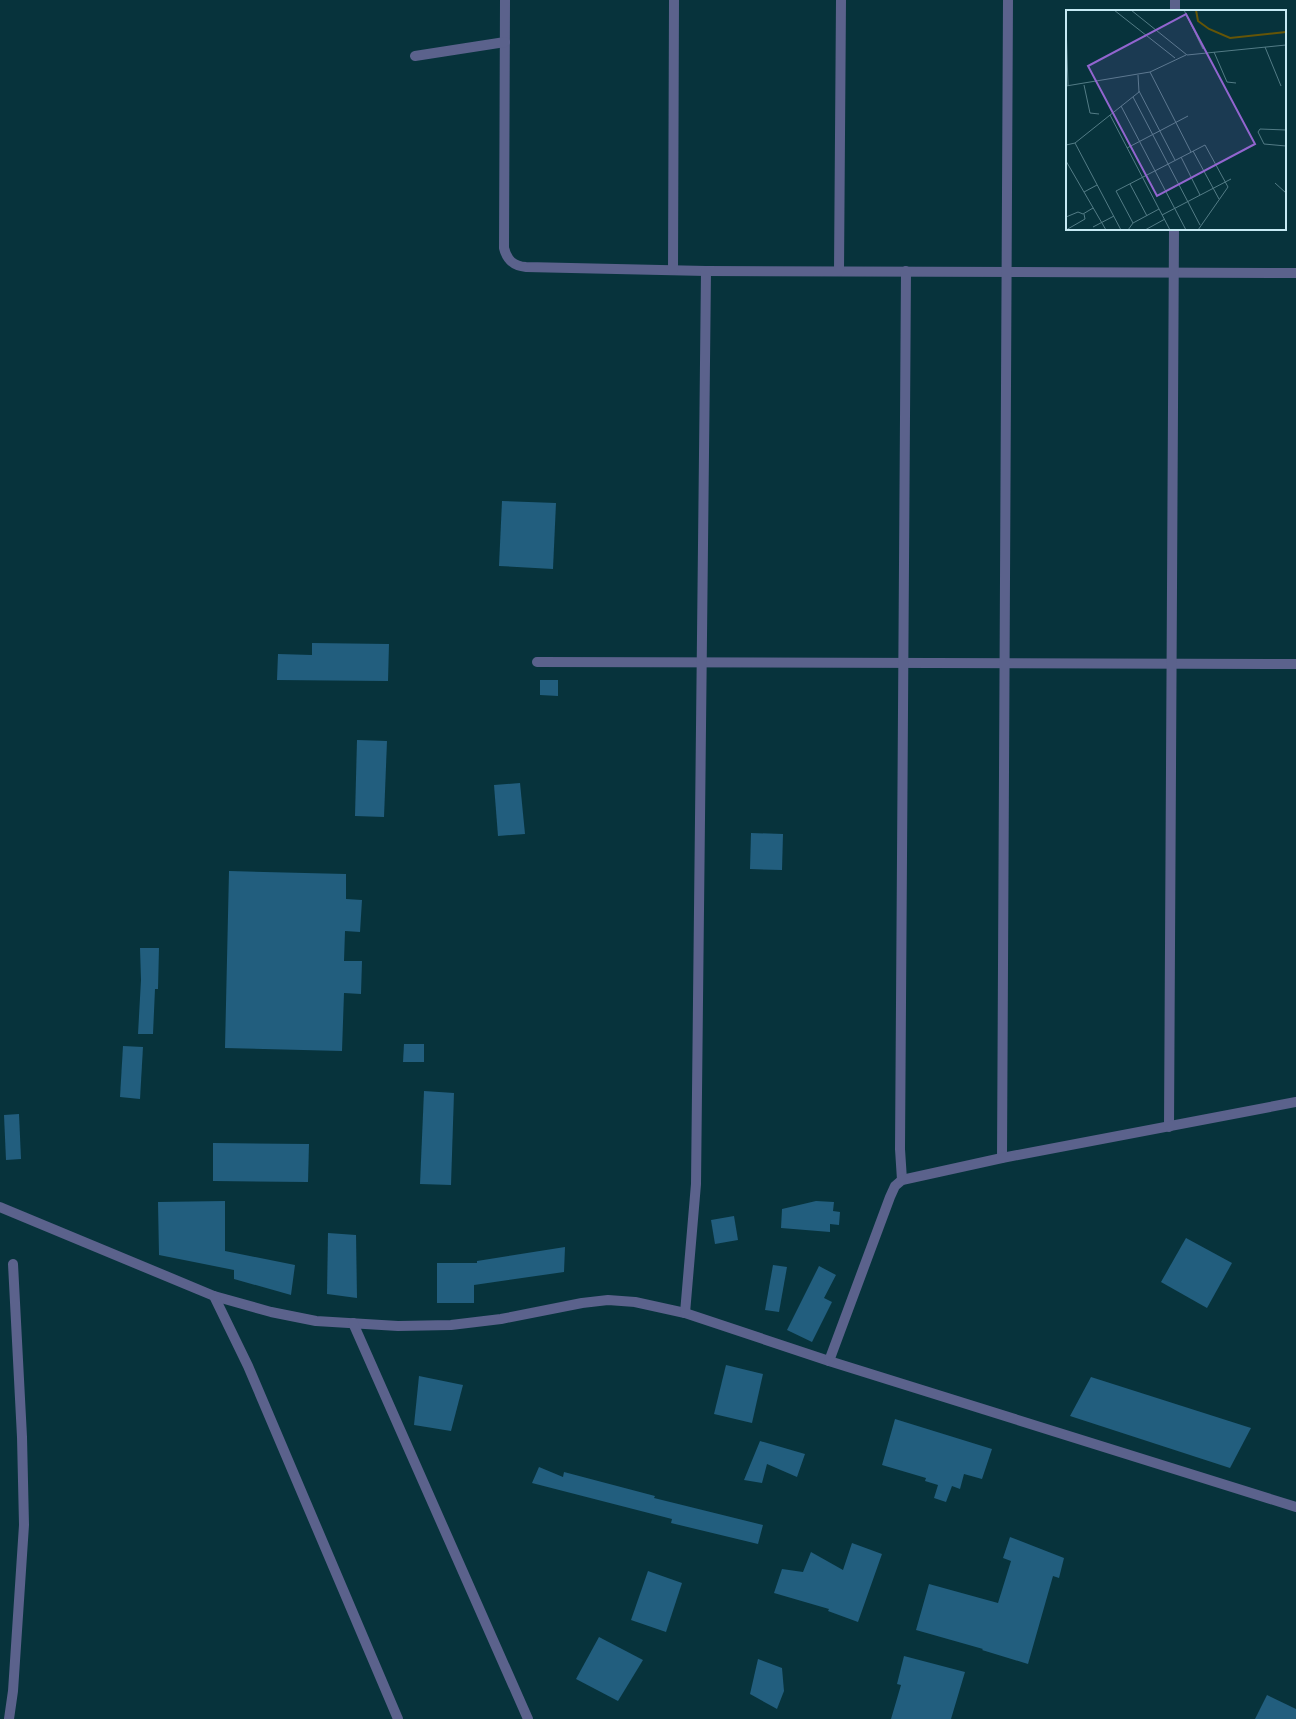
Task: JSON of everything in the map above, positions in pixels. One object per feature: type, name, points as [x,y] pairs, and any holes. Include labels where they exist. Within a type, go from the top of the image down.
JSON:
[{"type":"street","points":[[505,0],[504,248],[507,258],[515,265],[520,267],[706,271],[1296,273]]},
{"type":"street","points":[[673,270],[674,0]]},
{"type":"street","points":[[839,271],[841,0]]},
{"type":"street","points":[[1002,1158],[1008,0]]},
{"type":"street","points":[[415,56],[505,42]]},
{"type":"street","points":[[1168,1127],[1174,230]]},
{"type":"street","points":[[685,1313],[696,1184],[706,271]]},
{"type":"street","points":[[902,1180],[900,1141],[906,272]]},
{"type":"street","points":[[537,662],[1296,664]]},
{"type":"street","points":[[829,1361],[894,1186],[902,1180],[1002,1158],[1296,1102]]},
{"type":"street","points":[[0,1207],[214,1296],[271,1312],[316,1321],[398,1326],[451,1325],[501,1319],[582,1303],[608,1300],[635,1302],[685,1313],[829,1361],[1296,1507]]},
{"type":"street","points":[[9,1719],[14,1675],[24,1525],[22,1437],[13,1264]]},
{"type":"street","points":[[214,1296],[251,1374],[398,1719]]},
{"type":"street","points":[[353,1323],[528,1719]]},
{"type":"building","points":[[502,501],[556,503],[553,569],[499,566]]},
{"type":"building","points":[[312,643],[389,644],[388,681],[277,680],[278,654],[312,655]]},
{"type":"building","points":[[540,680],[558,680],[558,696],[540,695]]},
{"type":"building","points":[[357,740],[387,741],[384,817],[355,816]]},
{"type":"building","points":[[520,783],[525,834],[498,836],[494,785]]},
{"type":"building","points":[[751,833],[783,834],[782,870],[750,869]]},
{"type":"building","points":[[229,871],[346,874],[346,899],[362,900],[360,932],[345,931],[344,961],[362,961],[361,994],[344,993],[342,1051],[225,1048]]},
{"type":"building","points":[[140,948],[159,948],[158,989],[155,989],[153,1034],[138,1034],[141,980]]},
{"type":"building","points":[[404,1044],[424,1044],[424,1062],[403,1062]]},
{"type":"building","points":[[123,1046],[143,1047],[140,1099],[120,1097]]},
{"type":"building","points":[[424,1091],[454,1093],[451,1185],[420,1184]]},
{"type":"building","points":[[19,1114],[21,1159],[6,1160],[4,1115]]},
{"type":"building","points":[[213,1143],[309,1144],[308,1182],[213,1181]]},
{"type":"building","points":[[225,1201],[225,1251],[295,1265],[291,1295],[234,1279],[234,1270],[159,1255],[158,1202]]},
{"type":"building","points":[[816,1201],[834,1202],[833,1211],[840,1212],[839,1225],[830,1224],[830,1232],[781,1228],[782,1209]]},
{"type":"building","points":[[734,1216],[738,1240],[715,1244],[711,1220]]},
{"type":"building","points":[[328,1233],[356,1235],[357,1298],[327,1294]]},
{"type":"building","points":[[1186,1238],[1232,1263],[1207,1308],[1161,1282]]},
{"type":"building","points":[[565,1247],[564,1272],[474,1285],[474,1303],[437,1303],[437,1263],[477,1263],[477,1261]]},
{"type":"building","points":[[773,1265],[787,1267],[779,1312],[765,1310]]},
{"type":"building","points":[[819,1266],[836,1275],[824,1298],[832,1302],[812,1342],[787,1330]]},
{"type":"building","points":[[726,1365],[763,1374],[752,1423],[714,1414]]},
{"type":"building","points":[[419,1376],[463,1385],[451,1431],[414,1425]]},
{"type":"building","points":[[1091,1377],[1251,1428],[1230,1468],[1070,1416]]},
{"type":"building","points":[[895,1419],[992,1449],[982,1479],[964,1474],[960,1489],[952,1486],[946,1502],[934,1498],[938,1485],[925,1481],[926,1478],[882,1465]]},
{"type":"building","points":[[760,1441],[805,1454],[797,1477],[767,1464],[762,1483],[744,1480]]},
{"type":"building","points":[[539,1467],[563,1477],[564,1472],[655,1496],[654,1498],[763,1525],[758,1544],[671,1523],[672,1519],[532,1483]]},
{"type":"building","points":[[1010,1537],[1064,1558],[1059,1578],[1053,1576],[1028,1664],[982,1650],[983,1649],[916,1630],[929,1584],[998,1603],[1011,1561],[1003,1558]]},
{"type":"building","points":[[852,1543],[882,1554],[858,1622],[828,1611],[829,1609],[774,1593],[782,1569],[803,1572],[811,1552],[843,1570]]},
{"type":"building","points":[[648,1571],[682,1583],[666,1632],[631,1620]]},
{"type":"building","points":[[599,1637],[643,1660],[618,1701],[576,1679]]},
{"type":"building","points":[[904,1656],[965,1672],[951,1719],[891,1719],[901,1685],[897,1684]]},
{"type":"building","points":[[758,1659],[782,1668],[784,1691],[777,1709],[750,1694]]},
{"type":"building","points":[[1267,1695],[1296,1709],[1296,1719],[1255,1719]]}]
